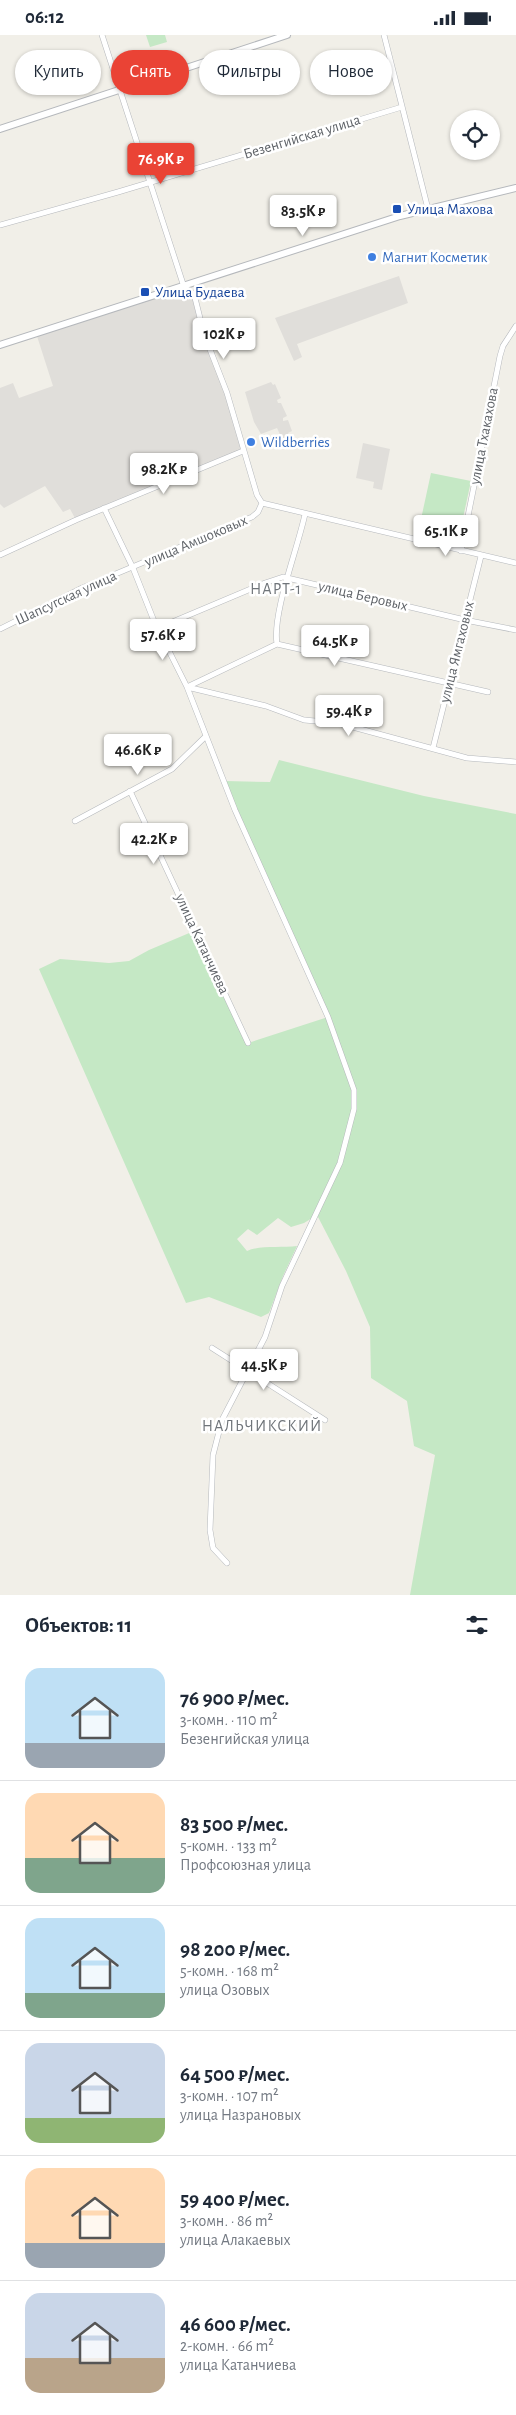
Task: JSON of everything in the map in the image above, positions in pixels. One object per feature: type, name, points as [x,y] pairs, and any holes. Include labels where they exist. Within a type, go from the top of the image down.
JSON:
[{"type":"street","points":[[102,35],[111,64]]},
{"type":"street","points":[[189,67],[287,35]]},
{"type":"street","points":[[384,35],[428,209]]},
{"type":"street","points":[[0,129],[111,93]]},
{"type":"street","points":[[121,95],[184,287],[194,294],[204,334],[227,393],[243,451],[257,495],[262,503]]},
{"type":"street","name":"Безенгийская улица","points":[[0,225],[402,107]]},
{"type":"street","points":[[0,345],[428,209],[516,188]]},
{"type":"street","name":"улица Тхакахова","points":[[461,551],[500,356],[503,346],[516,326]]},
{"type":"street","points":[[0,555],[104,508],[243,451]]},
{"type":"street","name":"улица Амшоковых","points":[[133,568],[252,517],[258,512],[262,503],[516,563]]},
{"type":"street","points":[[104,508],[187,687],[235,810],[328,1017],[354,1090],[354,1109],[340,1163],[282,1286],[265,1337],[227,1406],[213,1455],[210,1541],[213,1548],[227,1563]]},
{"type":"street","points":[[277,644],[277,627],[304,514]]},
{"type":"street","name":"улица Ямгаховых","points":[[433,748],[481,556]]},
{"type":"street","name":"Шапсугская улица","points":[[0,629],[82,588],[133,568]]},
{"type":"street","name":"улица Беровых","points":[[158,628],[265,583],[278,578],[288,578],[465,620],[516,630]]},
{"type":"street","points":[[187,687],[277,644],[488,693]]},
{"type":"street","points":[[187,687],[266,706],[304,719],[338,723],[467,758],[516,761]]},
{"type":"street","points":[[75,821],[172,769],[205,737]]},
{"type":"street","name":"улица Катанчиева","points":[[130,791],[248,1043]]},
{"type":"street","points":[[212,1348],[248,1369],[325,1420]]},
{"type":"shaded area","points":[[399,276],[408,303],[297,344],[302,357],[294,361],[275,318]]},
{"type":"shaded area","points":[[184,287],[194,294],[243,451],[76,520],[70,509],[63,512],[45,486],[4,508],[0,504],[0,388],[13,383],[19,398],[53,386],[36,333]]},
{"type":"shaded area","points":[[271,382],[273,385],[275,384],[281,398],[277,400],[278,403],[281,403],[287,416],[283,418],[283,421],[288,420],[292,431],[288,433],[290,438],[283,441],[277,428],[261,434],[254,422],[245,392]]},
{"type":"shaded area","points":[[363,443],[390,449],[382,490],[373,488],[374,482],[356,478]]},
{"type":"green space","points":[[146,35],[165,35],[167,42],[150,47]]},
{"type":"green space","points":[[431,473],[471,481],[458,541],[418,533]]},
{"type":"green space","points":[[279,760],[424,796],[516,814],[516,1595],[410,1595],[435,1455],[414,1446],[407,1401],[371,1378],[370,1327],[346,1271],[317,1215],[304,1223],[291,1227],[278,1218],[257,1235],[248,1229],[237,1239],[247,1251],[265,1247],[297,1246],[269,1313],[261,1317],[209,1297],[186,1303],[39,969],[60,959],[109,963],[129,961],[149,950],[194,931],[248,1043],[328,1017],[225,781],[270,782]]},
{"type":"place","name":"Улица Махова","points":[[397,209]]},
{"type":"place","name":"Магнит Косметик","points":[[372,257]]},
{"type":"place","name":"Улица Будаева","points":[[145,292]]},
{"type":"place","name":"Wildberries","points":[[251,442]]},
{"type":"district","name":"НАРТ-1","points":[[276,589]]},
{"type":"district","name":"НАЛЬЧИКСКИЙ","points":[[262,1426]]}]
